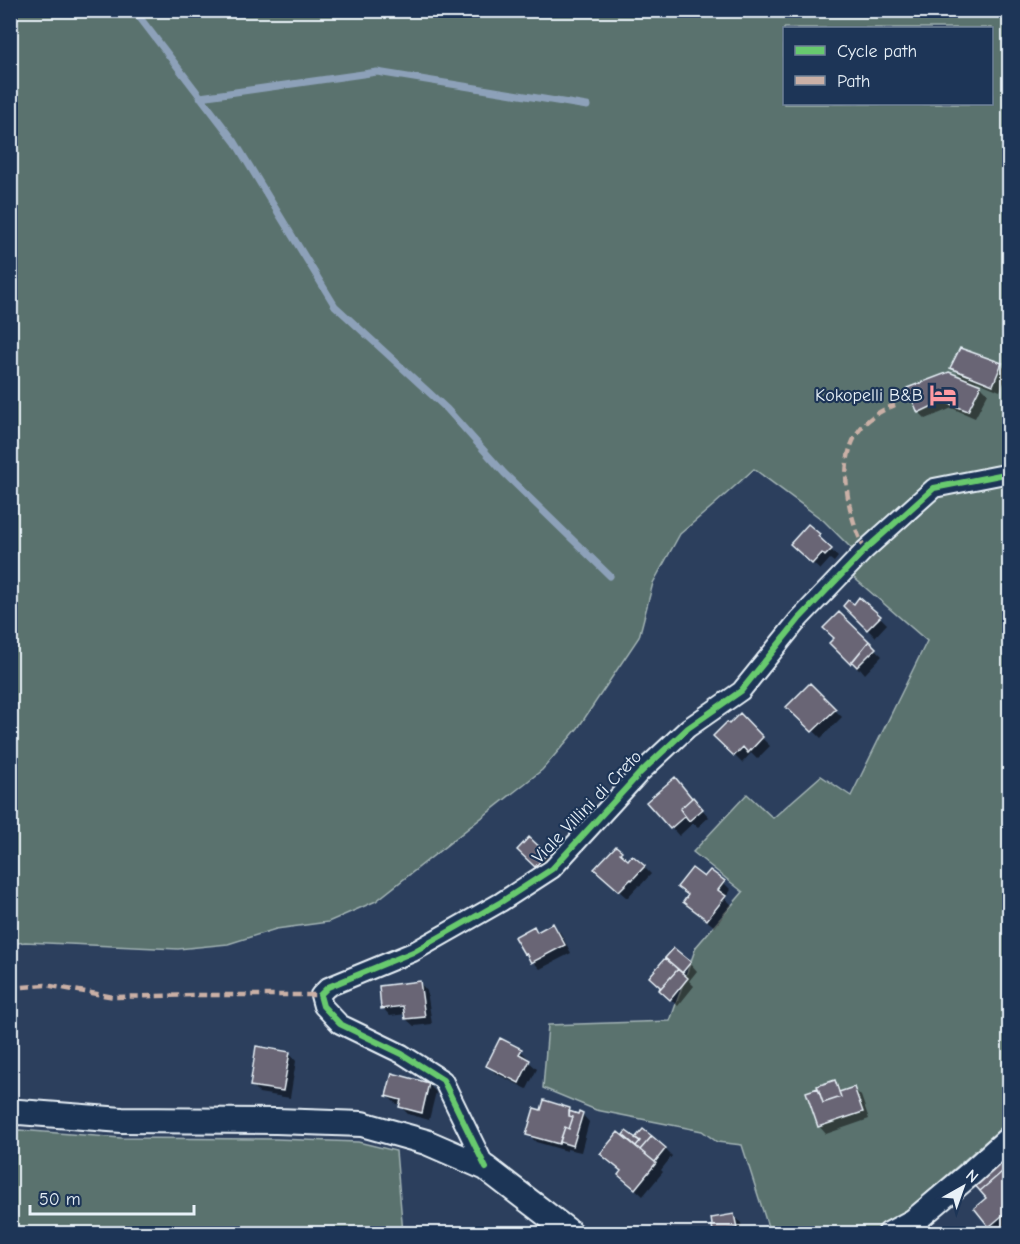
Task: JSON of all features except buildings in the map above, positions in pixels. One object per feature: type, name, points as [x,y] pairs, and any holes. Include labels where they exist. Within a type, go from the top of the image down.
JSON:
[{"type":"main road","points":[[10,1113],[122,1120],[362,1124],[426,1142],[486,1168],[572,1233]]},
{"type":"main road","points":[[890,1233],[914,1221],[1010,1138]]},
{"type":"street","name":"Viale Villini di Creto","points":[[486,1168],[443,1080],[402,1054],[340,1024],[323,1006],[320,995],[328,987],[443,936],[552,869],[640,773],[688,728],[741,691],[807,610],[865,550],[934,488],[1010,472]]},
{"type":"green space","points":[[10,11],[1009,11],[1009,1121],[888,1227],[872,1233],[770,1233],[742,1145],[717,1142],[702,1131],[596,1110],[543,1088],[548,1025],[670,1021],[696,947],[743,892],[693,852],[747,794],[773,818],[821,776],[851,796],[927,641],[838,564],[852,549],[824,521],[754,469],[680,534],[653,583],[639,637],[578,728],[542,770],[376,901],[328,922],[276,929],[228,944],[178,949],[25,942],[11,944]]},
{"type":"green space","points":[[11,1131],[121,1138],[358,1142],[396,1151],[403,1233],[11,1233]]},
{"type":"waterway","points":[[134,10],[235,142],[335,306],[447,409],[504,473],[610,576]]},
{"type":"waterway","points":[[200,97],[377,72],[587,106]]},
{"type":"marked path","points":[[865,550],[858,535],[848,499],[847,461],[860,429],[876,414],[895,405]]},
{"type":"marked path","points":[[10,991],[22,987],[45,985],[114,997],[320,995]]},
{"type":"cycle path","points":[[486,1168],[443,1080],[402,1054],[340,1024],[323,1006],[320,995],[328,987],[413,952],[501,902],[552,869],[640,773],[688,728],[741,691],[799,619],[865,550],[934,488],[1010,473]]},
{"type":"place","name":"Kokopelli B&B","points":[[943,395]]}]
